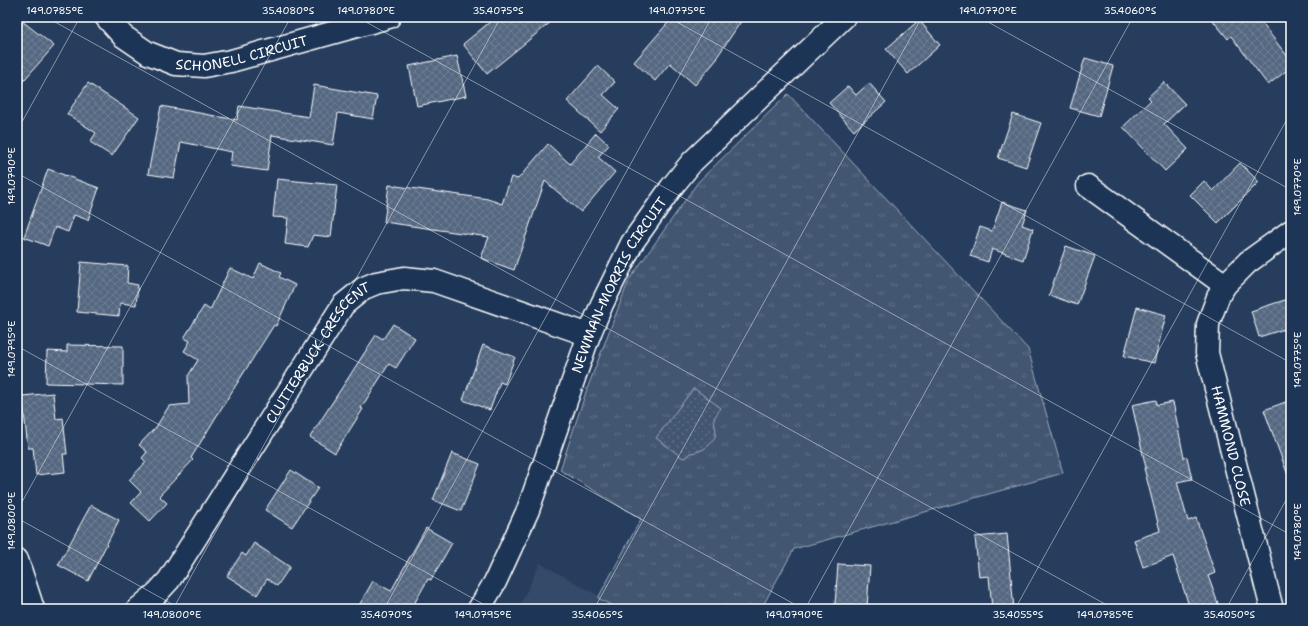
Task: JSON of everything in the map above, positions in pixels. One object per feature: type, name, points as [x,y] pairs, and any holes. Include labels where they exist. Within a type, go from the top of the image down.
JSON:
[{"type":"street","name":"SCHONELL CIRCUIT","points":[[106,17],[123,36],[148,53],[176,64],[204,66],[231,62],[389,17]]},
{"type":"street","name":"NEWMAN-MORRIS CIRCUIT","points":[[480,609],[495,582],[528,510],[589,335],[602,304],[632,244],[671,188],[692,162],[844,17]]},
{"type":"street","points":[[1088,186],[1225,285]]},
{"type":"street","name":"HAMMOND CLOSE","points":[[1272,609],[1207,352],[1208,324],[1218,297],[1225,285],[1248,262],[1291,231]]},
{"type":"street","name":"CLUTTERBUCK CRESCENT","points":[[138,609],[157,593],[169,580],[344,305],[364,288],[376,283],[404,278],[434,281],[589,335]]},
{"type":"street","points":[[17,560],[33,609]]},
{"type":"shaded area","points":[[540,563],[622,609],[518,609]]},
{"type":"green space","points":[[788,94],[1028,349],[1063,473],[794,549],[761,609],[618,609],[598,598],[641,519],[560,470],[587,389],[629,280],[698,182]]},
{"type":"green space","points":[[693,389],[721,408],[714,419],[716,432],[713,441],[707,447],[690,453],[683,458],[656,438]]},
{"type":"building","points":[[17,17],[54,46],[17,88]]},
{"type":"building","points":[[496,17],[557,17],[487,74],[463,44]]},
{"type":"building","points":[[673,17],[744,17],[717,57],[718,58],[695,85],[670,63],[655,81],[634,62]]},
{"type":"building","points":[[1210,17],[1257,17],[1291,61],[1291,67],[1268,85],[1231,36],[1228,39]]},
{"type":"building","points":[[919,20],[940,45],[908,74],[886,49]]},
{"type":"building","points":[[457,56],[466,96],[417,106],[409,66]]},
{"type":"building","points":[[1085,58],[1113,66],[1099,116],[1070,108]]},
{"type":"building","points":[[598,66],[615,82],[603,95],[619,109],[600,131],[567,101]]},
{"type":"building","points":[[1164,82],[1185,104],[1164,124],[1188,149],[1165,171],[1123,127],[1151,100],[1148,97]]},
{"type":"building","points":[[88,83],[139,117],[112,156],[90,142],[96,133],[67,114]]},
{"type":"building","points":[[869,83],[886,102],[854,131],[829,103],[848,86],[856,95]]},
{"type":"building","points":[[314,85],[377,96],[373,119],[338,113],[333,145],[272,135],[267,171],[230,166],[232,152],[181,142],[174,178],[148,174],[161,106],[237,120],[239,106],[309,117]]},
{"type":"building","points":[[1013,114],[1041,123],[1026,167],[998,158]]},
{"type":"building","points":[[596,133],[609,145],[598,157],[615,172],[581,212],[545,181],[514,270],[481,258],[489,237],[384,222],[389,185],[488,199],[502,204],[511,177],[518,179],[548,144],[570,164]]},
{"type":"building","points":[[1240,163],[1259,182],[1218,223],[1190,195],[1204,181],[1213,191]]},
{"type":"building","points":[[48,169],[99,188],[88,220],[74,215],[68,232],[55,227],[48,246],[24,237]]},
{"type":"building","points":[[277,179],[337,185],[331,237],[313,235],[308,247],[285,244],[288,218],[273,217]]},
{"type":"building","points":[[1002,202],[1027,210],[1022,225],[1033,229],[1023,260],[992,249],[988,262],[970,256],[980,227],[992,231]]},
{"type":"building","points":[[1066,246],[1095,256],[1077,305],[1049,295]]},
{"type":"building","points":[[81,262],[128,266],[127,283],[138,285],[136,305],[120,303],[119,316],[77,312]]},
{"type":"building","points":[[260,263],[281,273],[279,277],[295,285],[276,326],[274,325],[224,404],[191,458],[193,460],[159,496],[167,503],[150,521],[131,503],[141,492],[129,480],[146,462],[142,458],[147,452],[139,445],[156,427],[169,406],[189,404],[188,376],[198,360],[184,351],[190,341],[184,338],[204,306],[210,310],[230,268],[253,279]]},
{"type":"building","points":[[1291,298],[1291,327],[1259,337],[1251,311]]},
{"type":"building","points":[[1137,307],[1166,315],[1154,363],[1124,356]]},
{"type":"building","points":[[393,324],[415,338],[396,368],[389,364],[335,453],[310,437],[376,335],[383,339]]},
{"type":"building","points":[[67,345],[123,346],[123,385],[46,383],[47,351],[67,352]]},
{"type":"building","points":[[483,345],[515,357],[505,384],[500,382],[490,410],[463,400]]},
{"type":"building","points":[[53,393],[56,419],[63,418],[67,454],[63,454],[65,472],[36,475],[33,448],[28,448],[22,396]]},
{"type":"building","points":[[1156,400],[1157,405],[1173,402],[1184,458],[1187,457],[1192,479],[1177,482],[1188,521],[1196,518],[1215,573],[1208,576],[1220,609],[1190,609],[1173,556],[1143,567],[1134,540],[1160,531],[1144,468],[1146,468],[1132,405]]},
{"type":"building","points":[[1291,400],[1291,477],[1289,478],[1264,410]]},
{"type":"building","points":[[452,453],[480,464],[461,511],[433,500]]},
{"type":"building","points":[[291,470],[318,488],[292,527],[265,510]]},
{"type":"building","points":[[91,505],[119,520],[88,581],[58,565]]},
{"type":"building","points":[[426,528],[452,543],[431,580],[428,579],[414,604],[422,609],[357,609],[373,581],[391,591]]},
{"type":"building","points":[[1007,534],[1014,609],[992,609],[989,576],[979,577],[975,537]]},
{"type":"building","points":[[254,543],[290,567],[277,586],[267,579],[257,595],[227,576],[242,553],[246,556]]},
{"type":"building","points":[[838,564],[870,566],[867,607],[835,605]]}]
